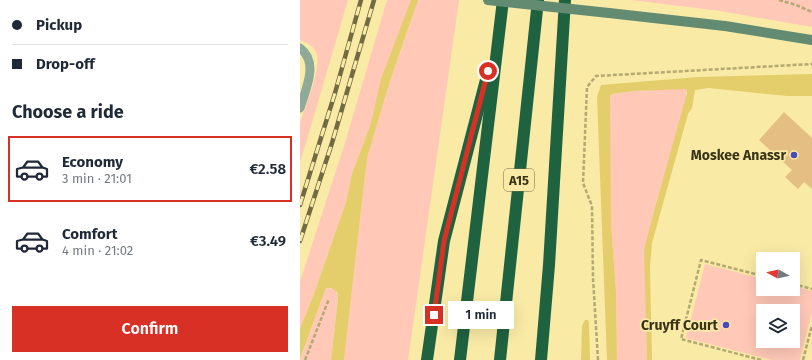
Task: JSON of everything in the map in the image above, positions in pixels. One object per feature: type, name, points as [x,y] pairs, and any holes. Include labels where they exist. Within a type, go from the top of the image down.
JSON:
[{"type":"highway","points":[[460,360],[473,241],[503,0]]},
{"type":"highway","name":"A15","points":[[500,360],[538,0]]},
{"type":"highway","name":"A15","points":[[541,360],[549,264],[564,0]]},
{"type":"highway","points":[[427,360],[444,241],[500,25]]},
{"type":"street","points":[[488,0],[725,26],[812,40]]},
{"type":"lane","points":[[300,48],[309,58],[310,69],[308,83],[300,108]]},
{"type":"path","points":[[779,0],[812,12]]},
{"type":"path","points":[[598,360],[593,278],[592,206],[583,183],[587,88],[596,76],[812,64]]},
{"type":"path","points":[[756,274],[701,260],[681,339],[761,360]]},
{"type":"path","points":[[800,285],[812,288]]},
{"type":"path","points":[[305,360],[329,299]]},
{"type":"path","points":[[803,360],[812,325]]},
{"type":"shaded area","points":[[300,0],[348,0],[300,163],[300,125],[315,76],[317,57],[315,50],[312,47],[300,40]]},
{"type":"shaded area","points":[[387,0],[459,0],[408,360],[344,360],[367,158],[390,81],[413,16],[352,174],[346,202],[314,294],[300,329],[300,282],[345,143]]},
{"type":"shaded area","points":[[411,0],[418,0],[390,81],[367,158],[344,360],[331,360],[338,298],[337,292],[331,288],[326,288],[300,359],[300,329],[314,294],[346,202],[352,174],[371,123],[381,79]]},
{"type":"shaded area","points":[[631,0],[812,0],[812,27],[720,11]]},
{"type":"shaded area","points":[[812,74],[812,96],[787,96],[709,88],[695,90],[692,108],[688,114],[652,243],[650,267],[652,360],[647,360],[644,250],[687,93],[686,89],[634,91],[612,94],[610,96],[611,224],[616,291],[617,360],[607,360],[597,97],[601,85],[698,77]]},
{"type":"shaded area","points":[[686,88],[686,100],[654,210],[645,250],[647,360],[617,360],[616,291],[611,224],[609,98],[612,94],[634,91]]},
{"type":"shaded area","name":"Cruyff Court","points":[[705,264],[756,277],[756,296],[800,296],[800,288],[812,291],[812,312],[800,360],[772,360],[686,338]]},
{"type":"shaded area","points":[[326,288],[335,289],[338,297],[331,360],[300,360]]},
{"type":"shaded area","points":[[585,320],[588,320],[589,323],[590,360],[581,360],[582,326]]},
{"type":"building","name":"Moskee Anassr","points":[[784,112],[812,138],[812,189],[804,182],[798,189],[785,177],[792,170],[759,140]]},
{"type":"railway","points":[[300,205],[335,93],[361,0]]},
{"type":"railway","points":[[300,241],[332,143],[374,0]]},
{"type":"place","name":"Moskee Anassr","points":[[794,155]]},
{"type":"place","name":"Cruyff Court","points":[[726,325]]},
{"type":"route","points":[[434,315],[444,241],[488,71]]}]
